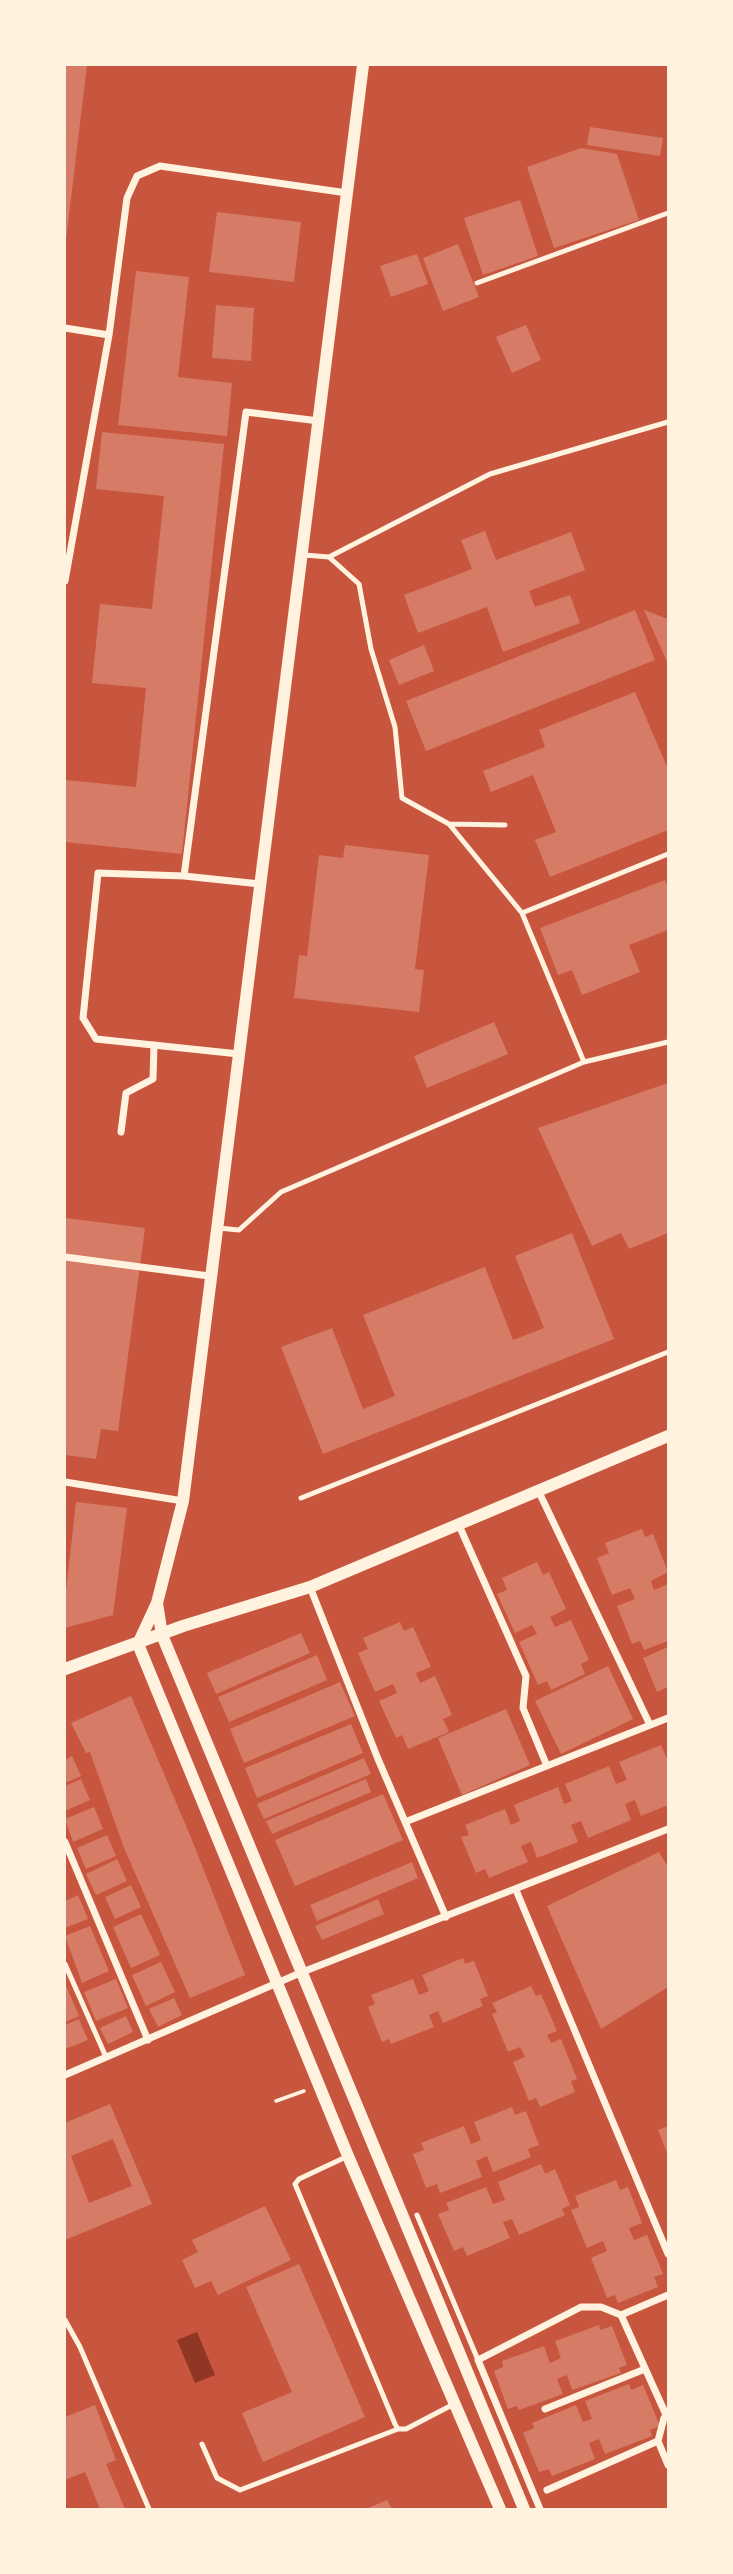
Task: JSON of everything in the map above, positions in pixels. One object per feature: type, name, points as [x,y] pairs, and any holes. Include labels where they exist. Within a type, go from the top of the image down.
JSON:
[{"type":"street","points":[[363,65],[303,555],[209,1276],[183,1501],[157,1603],[138,1644],[348,2157],[500,2509]]},
{"type":"street","points":[[65,581],[110,335],[127,198],[136,176],[160,166],[347,193]]},
{"type":"street","points":[[65,328],[110,335]]},
{"type":"street","points":[[184,876],[246,412],[319,421]]},
{"type":"street","points":[[239,1054],[96,1039],[83,1018],[98,873],[184,876],[260,884]]},
{"type":"street","points":[[121,1132],[126,1093],[153,1079],[153,1045]]},
{"type":"street","points":[[65,1257],[209,1276]]},
{"type":"street","points":[[65,1669],[310,1587],[458,1522],[668,1436]]},
{"type":"street","points":[[65,1482],[183,1501]]},
{"type":"street","points":[[538,1490],[650,1725]]},
{"type":"street","points":[[458,1522],[526,1676],[523,1708],[547,1766]]},
{"type":"street","points":[[310,1587],[446,1917]]},
{"type":"street","points":[[157,1603],[162,1635],[524,2509]]},
{"type":"street","points":[[405,1822],[668,1718]]},
{"type":"street","points":[[65,2075],[300,1973],[668,1829]]},
{"type":"street","points":[[65,1844],[148,2040]]},
{"type":"street","points":[[516,1890],[668,2254]]},
{"type":"street","points":[[621,2315],[668,2295]]},
{"type":"street","points":[[540,2509],[478,2360],[581,2307],[601,2307],[621,2315],[667,2417],[658,2441],[668,2465]]},
{"type":"street","points":[[545,2409],[645,2369]]},
{"type":"street","points":[[547,2490],[658,2441]]},
{"type":"lane","points":[[477,283],[668,213]]},
{"type":"lane","points":[[303,555],[329,557],[490,474],[668,422]]},
{"type":"lane","points":[[329,557],[359,584],[371,649],[395,727],[402,798],[449,824],[522,913],[584,1062]]},
{"type":"lane","points":[[449,824],[505,825]]},
{"type":"lane","points":[[522,913],[668,854]]},
{"type":"lane","points":[[216,1228],[239,1230],[281,1192],[584,1062],[668,1042]]},
{"type":"lane","points":[[301,1499],[668,1352]]},
{"type":"lane","points":[[65,1964],[106,2057]]},
{"type":"lane","points":[[348,2157],[299,2179],[295,2184],[398,2429]]},
{"type":"lane","points":[[417,2215],[478,2360]]},
{"type":"lane","points":[[65,2320],[80,2347],[149,2509]]},
{"type":"lane","points":[[202,2444],[217,2478],[240,2490],[398,2429],[406,2429],[454,2404]]},
{"type":"path","points":[[276,2101],[319,2085]]},
{"type":"shaded area","points":[[197,2332],[215,2375],[195,2383],[177,2340]]},
{"type":"building","points":[[65,65],[87,65],[66,240],[65,240]]},
{"type":"building","points":[[590,127],[663,138],[660,156],[587,145]]},
{"type":"building","points":[[581,148],[617,154],[639,220],[554,248],[527,167]]},
{"type":"building","points":[[520,200],[538,256],[483,275],[464,218]]},
{"type":"building","points":[[217,212],[301,222],[294,282],[209,272]]},
{"type":"building","points":[[458,244],[479,297],[443,311],[423,258]]},
{"type":"building","points":[[417,254],[428,284],[391,297],[380,266]]},
{"type":"building","points":[[136,271],[189,277],[178,377],[232,383],[227,436],[118,425]]},
{"type":"building","points":[[216,305],[254,308],[251,361],[212,358]]},
{"type":"building","points":[[526,325],[541,360],[512,373],[496,337]]},
{"type":"building","points":[[102,432],[224,444],[182,854],[65,842],[66,780],[136,787],[146,688],[92,683],[100,604],[152,609],[164,496],[96,489]]},
{"type":"building","points":[[485,531],[496,560],[571,532],[585,570],[529,591],[535,607],[570,595],[580,623],[503,652],[487,607],[418,633],[404,595],[472,569],[461,540]]},
{"type":"building","points":[[635,610],[655,660],[426,751],[406,701]]},
{"type":"building","points":[[644,610],[668,619],[668,664]]},
{"type":"building","points":[[424,645],[434,671],[399,685],[389,660]]},
{"type":"building","points":[[635,692],[668,769],[668,830],[550,877],[535,840],[556,832],[533,775],[491,792],[483,771],[545,747],[539,730]]},
{"type":"building","points":[[345,845],[429,855],[415,969],[424,970],[419,1012],[294,998],[299,955],[307,956],[319,855],[343,858]]},
{"type":"building","points":[[665,880],[668,888],[668,930],[629,945],[640,972],[582,995],[572,970],[558,975],[540,928]]},
{"type":"building","points":[[494,1022],[508,1054],[427,1088],[414,1056]]},
{"type":"building","points":[[668,1083],[668,1233],[629,1249],[621,1233],[592,1246],[538,1128]]},
{"type":"building","points":[[66,1218],[145,1228],[118,1431],[101,1429],[96,1459],[65,1455]]},
{"type":"building","points":[[572,1233],[614,1339],[323,1454],[281,1347],[332,1328],[363,1409],[395,1396],[363,1315],[485,1267],[513,1340],[544,1328],[515,1256]]},
{"type":"building","points":[[76,1502],[127,1508],[113,1615],[65,1628],[65,1600]]},
{"type":"building","points":[[642,1529],[645,1537],[653,1534],[668,1572],[651,1581],[654,1590],[668,1584],[668,1641],[644,1650],[640,1641],[632,1644],[617,1606],[635,1599],[630,1588],[612,1595],[597,1558],[609,1553],[605,1543]]},
{"type":"building","points":[[537,1562],[543,1575],[549,1572],[566,1609],[550,1617],[555,1627],[571,1620],[589,1660],[581,1664],[585,1674],[551,1690],[547,1681],[538,1685],[519,1642],[537,1634],[532,1625],[515,1633],[497,1594],[507,1590],[502,1578]]},
{"type":"building","points":[[400,1622],[404,1631],[413,1627],[431,1667],[416,1673],[420,1683],[435,1676],[452,1715],[443,1719],[449,1732],[408,1749],[402,1735],[396,1738],[379,1701],[397,1693],[393,1684],[375,1692],[358,1653],[368,1649],[363,1638]]},
{"type":"building","points":[[301,1633],[310,1653],[216,1694],[207,1673]]},
{"type":"building","points":[[668,1647],[668,1687],[657,1692],[643,1658]]},
{"type":"building","points":[[317,1655],[327,1680],[229,1722],[218,1697]]},
{"type":"building","points":[[608,1666],[633,1719],[561,1754],[535,1701]]},
{"type":"building","points":[[340,1682],[355,1716],[244,1763],[230,1729]]},
{"type":"building","points":[[131,1696],[245,1975],[190,1998],[124,1848],[90,1752],[86,1753],[71,1723]]},
{"type":"building","points":[[506,1709],[530,1765],[462,1795],[438,1738]]},
{"type":"building","points":[[351,1724],[363,1753],[257,1798],[245,1768]]},
{"type":"building","points":[[661,1745],[668,1761],[668,1805],[641,1816],[635,1800],[625,1804],[631,1820],[588,1838],[581,1821],[571,1825],[578,1842],[537,1858],[531,1842],[521,1846],[528,1862],[489,1878],[485,1869],[476,1873],[461,1837],[469,1835],[465,1825],[505,1809],[511,1825],[520,1821],[514,1805],[558,1787],[564,1804],[572,1801],[565,1784],[609,1766],[616,1784],[627,1780],[619,1762]]},
{"type":"building","points":[[72,1756],[81,1776],[65,1783],[65,1760]]},
{"type":"building","points":[[364,1758],[371,1774],[264,1819],[257,1804]]},
{"type":"building","points":[[81,1779],[90,1800],[65,1811],[65,1786]]},
{"type":"building","points":[[366,1779],[371,1792],[272,1834],[266,1821]]},
{"type":"building","points":[[383,1794],[403,1840],[295,1886],[275,1840]]},
{"type":"building","points":[[94,1807],[103,1829],[73,1842],[65,1819]]},
{"type":"building","points":[[107,1835],[116,1856],[86,1869],[77,1848]]},
{"type":"building","points":[[659,1852],[668,1867],[668,1987],[601,2029],[547,1906]]},
{"type":"building","points":[[117,1859],[127,1881],[96,1895],[86,1874]]},
{"type":"building","points":[[412,1862],[418,1878],[317,1921],[310,1905]]},
{"type":"building","points":[[131,1885],[141,1907],[115,1919],[105,1897]]},
{"type":"building","points":[[78,1895],[88,1919],[65,1928],[65,1901]]},
{"type":"building","points":[[378,1899],[384,1914],[322,1940],[315,1926]]},
{"type":"building","points":[[141,1914],[160,1955],[131,1968],[113,1927]]},
{"type":"building","points":[[90,1926],[109,1971],[82,1983],[65,1936]]},
{"type":"building","points":[[463,1958],[465,1964],[474,1961],[488,1996],[480,1999],[483,2006],[443,2023],[438,2011],[429,2015],[434,2027],[391,2044],[389,2039],[382,2042],[368,2007],[375,2004],[371,1995],[413,1979],[419,1995],[429,1991],[422,1975]]},
{"type":"building","points":[[161,1962],[175,1992],[146,2006],[132,1975]]},
{"type":"building","points":[[116,1979],[128,2008],[96,2021],[84,1992]]},
{"type":"building","points":[[65,1983],[79,2016],[65,2022]]},
{"type":"building","points":[[531,1986],[536,1996],[541,1994],[557,2031],[547,2035],[551,2043],[561,2039],[577,2079],[571,2081],[575,2092],[540,2107],[536,2098],[529,2101],[513,2062],[525,2057],[520,2047],[508,2052],[492,2014],[497,2012],[492,2003]]},
{"type":"building","points":[[174,1998],[182,2015],[158,2027],[149,2009]]},
{"type":"building","points":[[126,2016],[133,2032],[108,2044],[100,2028]]},
{"type":"building","points":[[79,2019],[88,2040],[65,2049],[65,2025]]},
{"type":"building","points":[[110,2104],[152,2204],[65,2240],[65,2123]],"holes":[[[113,2139],[132,2186],[89,2203],[71,2156]]]},
{"type":"building","points":[[512,2107],[515,2115],[526,2111],[539,2145],[528,2149],[531,2157],[493,2172],[487,2156],[476,2161],[482,2177],[440,2193],[437,2184],[426,2188],[413,2154],[424,2150],[421,2143],[464,2126],[471,2144],[481,2140],[474,2122]]},
{"type":"building","points":[[668,2126],[668,2155],[658,2130]]},
{"type":"building","points":[[541,2164],[545,2174],[555,2169],[570,2205],[562,2209],[565,2215],[519,2235],[512,2219],[503,2222],[510,2238],[467,2256],[463,2247],[454,2251],[438,2214],[449,2210],[446,2203],[486,2187],[493,2204],[505,2200],[498,2182]]},
{"type":"building","points":[[616,2180],[620,2190],[628,2187],[642,2223],[629,2228],[634,2240],[647,2235],[663,2274],[654,2277],[658,2287],[618,2303],[615,2295],[607,2298],[591,2258],[607,2251],[603,2241],[587,2248],[571,2210],[579,2207],[575,2196]]},
{"type":"building","points":[[265,2206],[291,2260],[218,2295],[211,2281],[195,2288],[182,2260],[198,2252],[192,2240]]},
{"type":"building","points":[[299,2264],[365,2417],[263,2462],[242,2413],[292,2392],[246,2287]]},
{"type":"building","points":[[599,2325],[600,2330],[612,2326],[627,2365],[619,2368],[621,2373],[572,2390],[567,2375],[557,2379],[563,2394],[519,2410],[517,2406],[508,2409],[494,2371],[503,2367],[502,2361],[544,2346],[550,2363],[561,2358],[555,2341]]},
{"type":"building","points":[[629,2384],[631,2390],[643,2385],[660,2426],[650,2430],[652,2436],[605,2454],[599,2439],[589,2443],[595,2459],[552,2476],[549,2469],[539,2472],[523,2433],[534,2428],[532,2423],[576,2405],[583,2422],[592,2419],[585,2401]]},
{"type":"building","points":[[95,2405],[116,2460],[106,2464],[125,2509],[100,2509],[85,2472],[65,2480],[65,2417]]},
{"type":"building","points":[[387,2500],[392,2509],[366,2509]]}]
